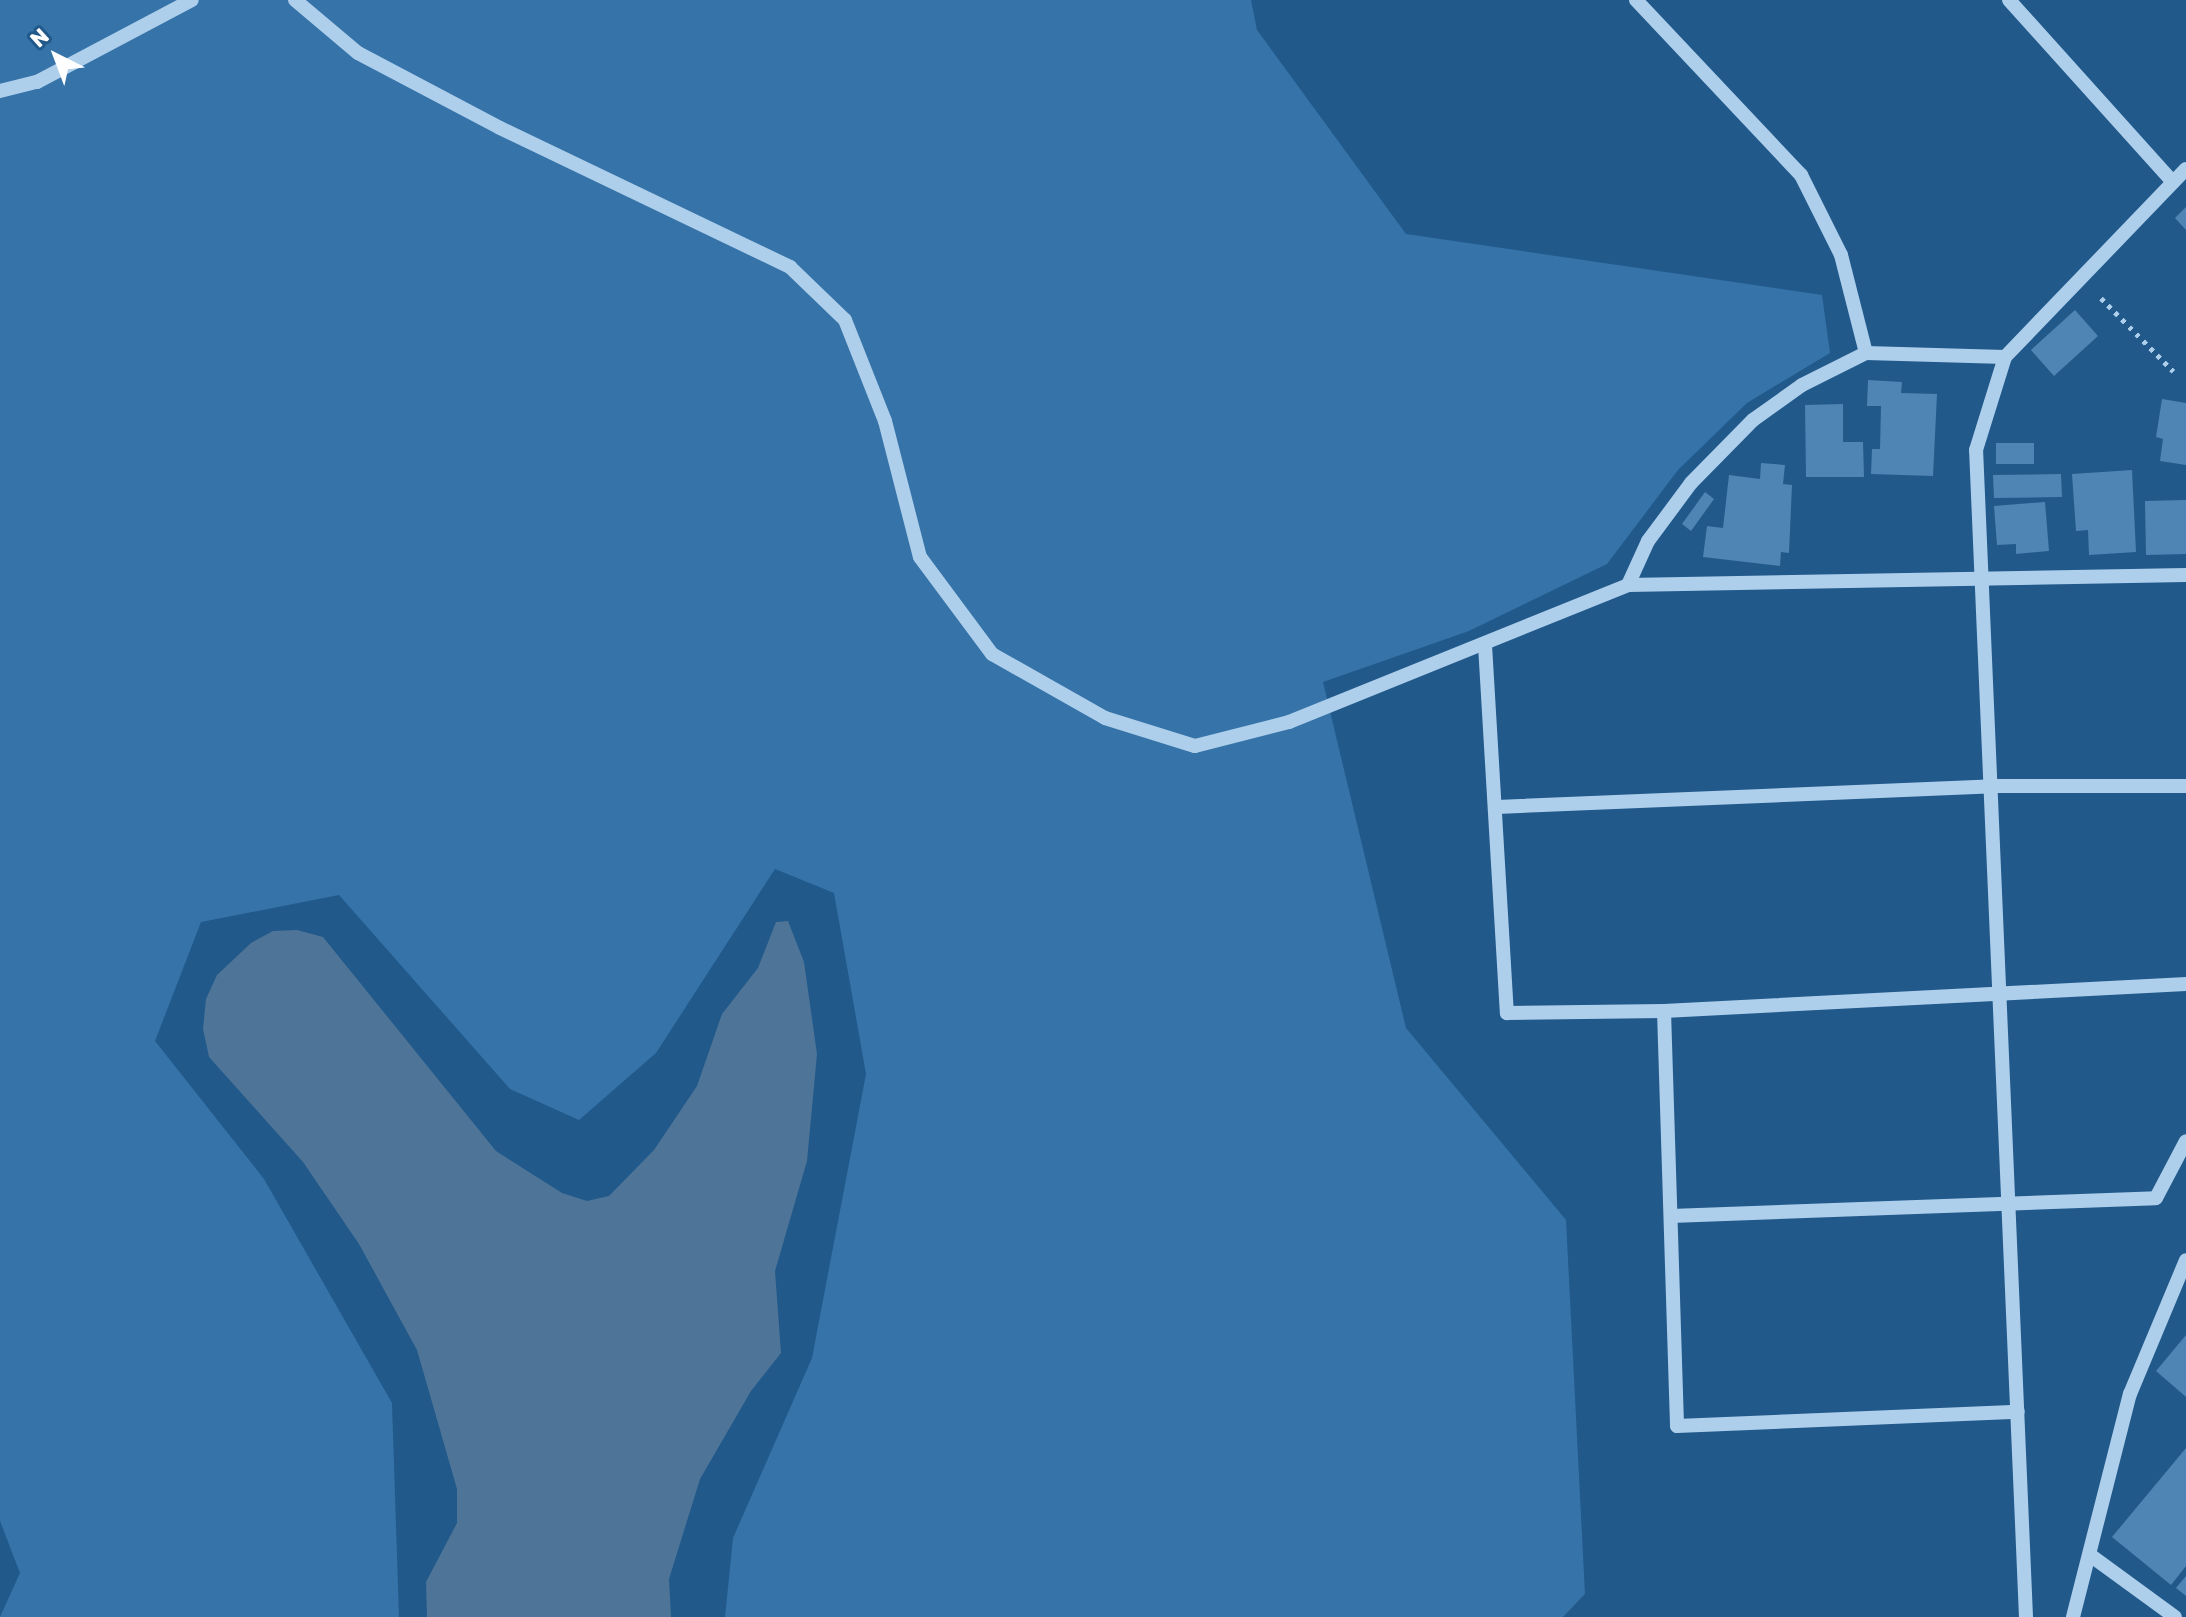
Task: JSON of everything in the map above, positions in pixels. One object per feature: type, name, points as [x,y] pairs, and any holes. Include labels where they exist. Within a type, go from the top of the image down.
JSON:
[{"type":"street","points":[[0,91],[37,82],[192,0]]},
{"type":"street","points":[[295,0],[358,53],[790,267],[845,320],[885,421],[920,557],[992,654],[1105,718],[1195,746],[1289,722],[1628,585],[2186,575]]},
{"type":"street","points":[[1636,0],[1801,175],[1841,255],[1866,353]]},
{"type":"street","points":[[2009,0],[2173,182]]},
{"type":"street","points":[[2026,1617],[1978,579],[1976,450],[2005,357],[2186,169]]},
{"type":"street","points":[[1628,585],[1648,541],[1691,483],[1753,420],[1802,385],[1866,353],[2005,357]]},
{"type":"street","points":[[1485,645],[1507,1013],[1664,1011],[2186,984]]},
{"type":"street","points":[[1497,807],[1988,786],[2186,786]]},
{"type":"street","points":[[1664,1011],[1677,1426],[2018,1412]]},
{"type":"street","points":[[1671,1216],[2007,1207],[2156,1198],[2186,1141]]},
{"type":"street","points":[[2073,1617],[2130,1394],[2186,1260]]},
{"type":"street","points":[[2090,1555],[2175,1617]]},
{"type":"path","points":[[2080,277],[2173,371]]},
{"type":"shaded area","points":[[0,0],[1251,0],[1257,30],[1406,234],[1822,295],[1830,353],[1747,403],[1678,470],[1607,564],[1469,631],[1323,682],[1406,1028],[1566,1220],[1585,1594],[1563,1617],[725,1617],[733,1538],[812,1358],[866,1074],[834,893],[775,869],[656,1053],[579,1120],[510,1089],[339,895],[201,922],[155,1041],[264,1179],[392,1403],[399,1617],[0,1617],[20,1573],[0,1521]]},
{"type":"shaded area","points":[[788,921],[804,962],[817,1054],[807,1161],[775,1271],[781,1353],[751,1391],[700,1479],[669,1579],[671,1617],[427,1617],[426,1582],[457,1523],[457,1489],[417,1350],[359,1244],[303,1162],[209,1057],[203,1029],[206,999],[217,975],[251,943],[273,931],[297,930],[323,937],[496,1151],[562,1193],[587,1201],[609,1196],[654,1150],[697,1086],[722,1014],[758,968],[776,922]]},
{"type":"building","points":[[2186,207],[2186,230],[2175,218]]},
{"type":"building","points":[[2075,310],[2098,336],[2054,376],[2031,350]]},
{"type":"building","points":[[1868,380],[1902,382],[1901,393],[1937,394],[1933,476],[1871,474],[1872,449],[1880,449],[1881,406],[1867,406]]},
{"type":"building","points":[[2162,399],[2186,403],[2186,465],[2160,461],[2163,439],[2156,437]]},
{"type":"building","points":[[1843,404],[1843,442],[1863,442],[1864,477],[1806,477],[1805,405]]},
{"type":"building","points":[[1996,443],[2034,443],[2034,464],[1996,464]]},
{"type":"building","points":[[1761,463],[1785,465],[1783,484],[1792,485],[1789,553],[1781,552],[1780,566],[1703,557],[1707,526],[1723,528],[1729,475],[1760,479]]},
{"type":"building","points":[[2132,470],[2136,552],[2089,555],[2088,530],[2076,531],[2072,474]]},
{"type":"building","points":[[2061,474],[2062,497],[1994,498],[1993,475]]},
{"type":"building","points":[[1705,492],[1714,499],[1691,531],[1682,524]]},
{"type":"building","points":[[2186,500],[2186,554],[2146,555],[2145,501]]},
{"type":"building","points":[[2045,502],[2049,551],[2016,554],[2016,544],[1997,545],[1994,506]]},
{"type":"building","points":[[2186,1335],[2186,1397],[2156,1371]]},
{"type":"building","points":[[2186,1448],[2186,1566],[2171,1585],[2112,1537]]},
{"type":"building","points":[[2186,1576],[2186,1596],[2176,1588]]}]
